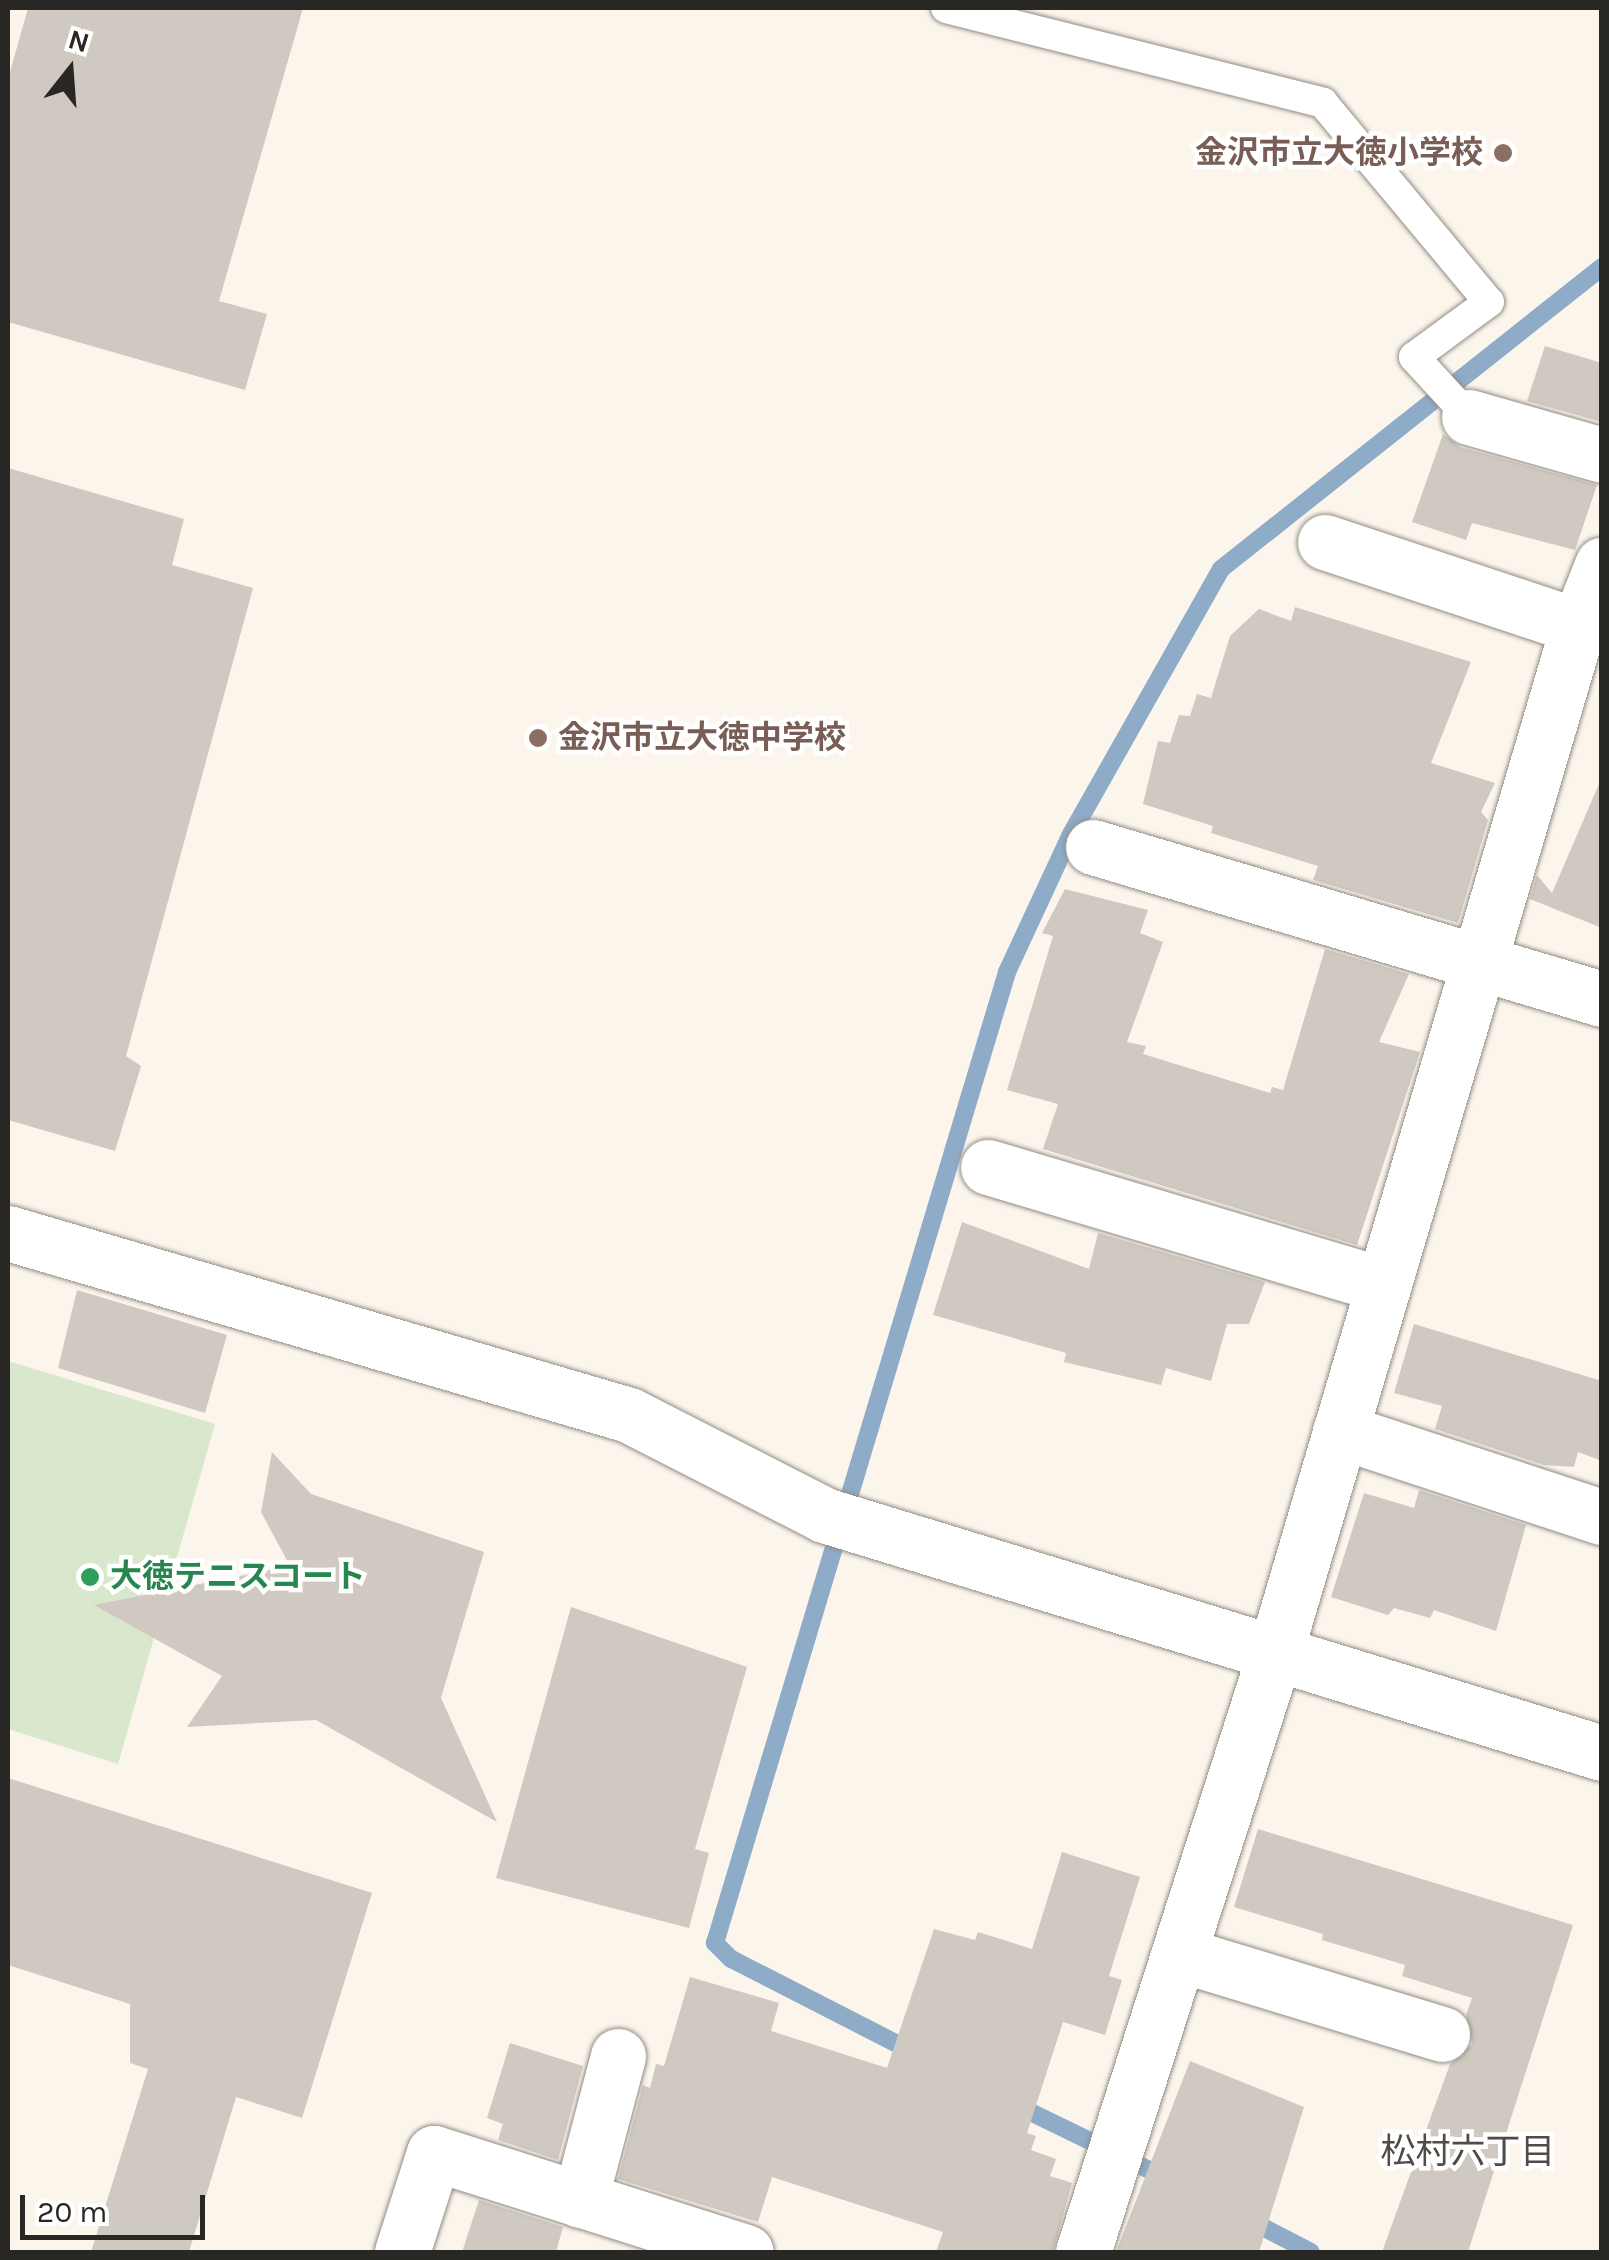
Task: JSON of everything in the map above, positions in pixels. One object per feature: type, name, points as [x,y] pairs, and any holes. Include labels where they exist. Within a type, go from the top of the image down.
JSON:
[{"type":"street","points":[[1470,418],[1602,454]]},
{"type":"street","points":[[1325,542],[1578,626]]},
{"type":"street","points":[[1083,2252],[1275,1654],[1578,626],[1602,565]]},
{"type":"street","points":[[1093,846],[1602,998]]},
{"type":"street","points":[[988,1167],[1383,1285]]},
{"type":"street","points":[[8,1233],[630,1414],[841,1520],[1602,1753]]},
{"type":"street","points":[[1340,1431],[1602,1517]]},
{"type":"street","points":[[1179,1954],[1442,2034]]},
{"type":"street","points":[[580,2200],[618,2056]]},
{"type":"street","points":[[402,2252],[434,2153],[746,2252]]},
{"type":"lane","points":[[946,8],[1323,103],[1488,302],[1414,357],[1470,418]]},
{"type":"green space","name":"大徳テニスコート","points":[[8,1361],[215,1424],[118,1764],[8,1729]]},
{"type":"building","points":[[28,8],[303,8],[219,301],[267,314],[245,390],[8,322],[8,79]]},
{"type":"building","points":[[1545,346],[1602,363],[1602,422],[1527,401]]},
{"type":"building","points":[[1443,434],[1460,447],[1597,485],[1575,550],[1472,523],[1466,540],[1412,522]]},
{"type":"building","points":[[8,468],[184,519],[172,565],[253,588],[126,1056],[141,1066],[115,1151],[8,1120]]},
{"type":"building","points":[[1295,607],[1471,662],[1431,763],[1495,783],[1481,812],[1488,820],[1458,923],[1313,880],[1318,866],[1211,833],[1213,826],[1143,804],[1158,741],[1170,743],[1179,715],[1190,716],[1197,694],[1211,698],[1230,636],[1259,609],[1291,621]]},
{"type":"building","points":[[1602,777],[1602,928],[1530,899],[1537,875],[1552,893]]},
{"type":"building","points":[[1065,889],[1148,910],[1140,933],[1163,942],[1127,1042],[1146,1046],[1143,1054],[1270,1093],[1272,1087],[1283,1090],[1325,949],[1409,974],[1379,1042],[1420,1052],[1357,1245],[1043,1149],[1058,1104],[1007,1090],[1053,936],[1042,933]]},
{"type":"building","points":[[962,1222],[1089,1269],[1098,1233],[1265,1282],[1249,1324],[1227,1324],[1211,1381],[1166,1368],[1161,1385],[1064,1362],[1066,1353],[933,1315]]},
{"type":"building","points":[[77,1290],[227,1335],[205,1413],[58,1368]]},
{"type":"building","points":[[1414,1324],[1602,1381],[1602,1461],[1578,1452],[1574,1467],[1544,1465],[1435,1429],[1442,1406],[1394,1393]]},
{"type":"building","points":[[272,1452],[311,1494],[484,1552],[441,1698],[497,1822],[316,1720],[187,1727],[222,1676],[94,1605],[290,1566],[261,1512]]},
{"type":"building","points":[[1419,1490],[1526,1525],[1496,1631],[1434,1610],[1430,1618],[1394,1608],[1388,1615],[1331,1597],[1364,1493],[1414,1508]]},
{"type":"building","points":[[571,1607],[747,1667],[695,1849],[709,1853],[689,1928],[496,1878]]},
{"type":"building","points":[[8,1778],[372,1893],[302,2118],[236,2097],[189,2252],[91,2252],[148,2069],[130,2063],[130,2004],[8,1965]]},
{"type":"building","points":[[1258,1829],[1573,1925],[1468,2252],[1382,2252],[1450,2064],[1472,2044],[1466,2015],[1472,1998],[1402,1976],[1405,1965],[1322,1940],[1323,1934],[1234,1907]]},
{"type":"building","points":[[1062,1852],[1140,1877],[1109,1976],[1122,1980],[1105,2035],[1063,2022],[1027,2133],[1036,2136],[1031,2150],[1056,2159],[1050,2176],[1072,2183],[1053,2252],[936,2252],[943,2232],[772,2177],[758,2222],[618,2179],[643,2085],[650,2088],[656,2064],[664,2066],[690,1977],[779,2003],[771,2031],[887,2068],[934,1929],[975,1940],[978,1932],[1032,1949]]},
{"type":"building","points":[[510,2043],[583,2066],[558,2160],[498,2140],[503,2124],[487,2118]]},
{"type":"building","points":[[1190,2061],[1304,2107],[1259,2252],[1116,2252]]},
{"type":"building","points":[[479,2200],[563,2227],[556,2252],[462,2252]]},
{"type":"waterway","points":[[913,2052],[731,1959],[715,1943],[1007,972],[1070,836],[1221,569],[1602,267]]},
{"type":"waterway","points":[[1012,2103],[1168,2179]]},
{"type":"waterway","points":[[1245,2218],[1311,2252]]},
{"type":"place","name":"金沢市立大徳小学校","points":[[1503,153]]},
{"type":"place","name":"金沢市立大徳中学校","points":[[538,738]]},
{"type":"place","name":"大徳テニスコート","points":[[90,1577]]},
{"type":"district","name":"松村六丁目","points":[[1468,2152]]}]
